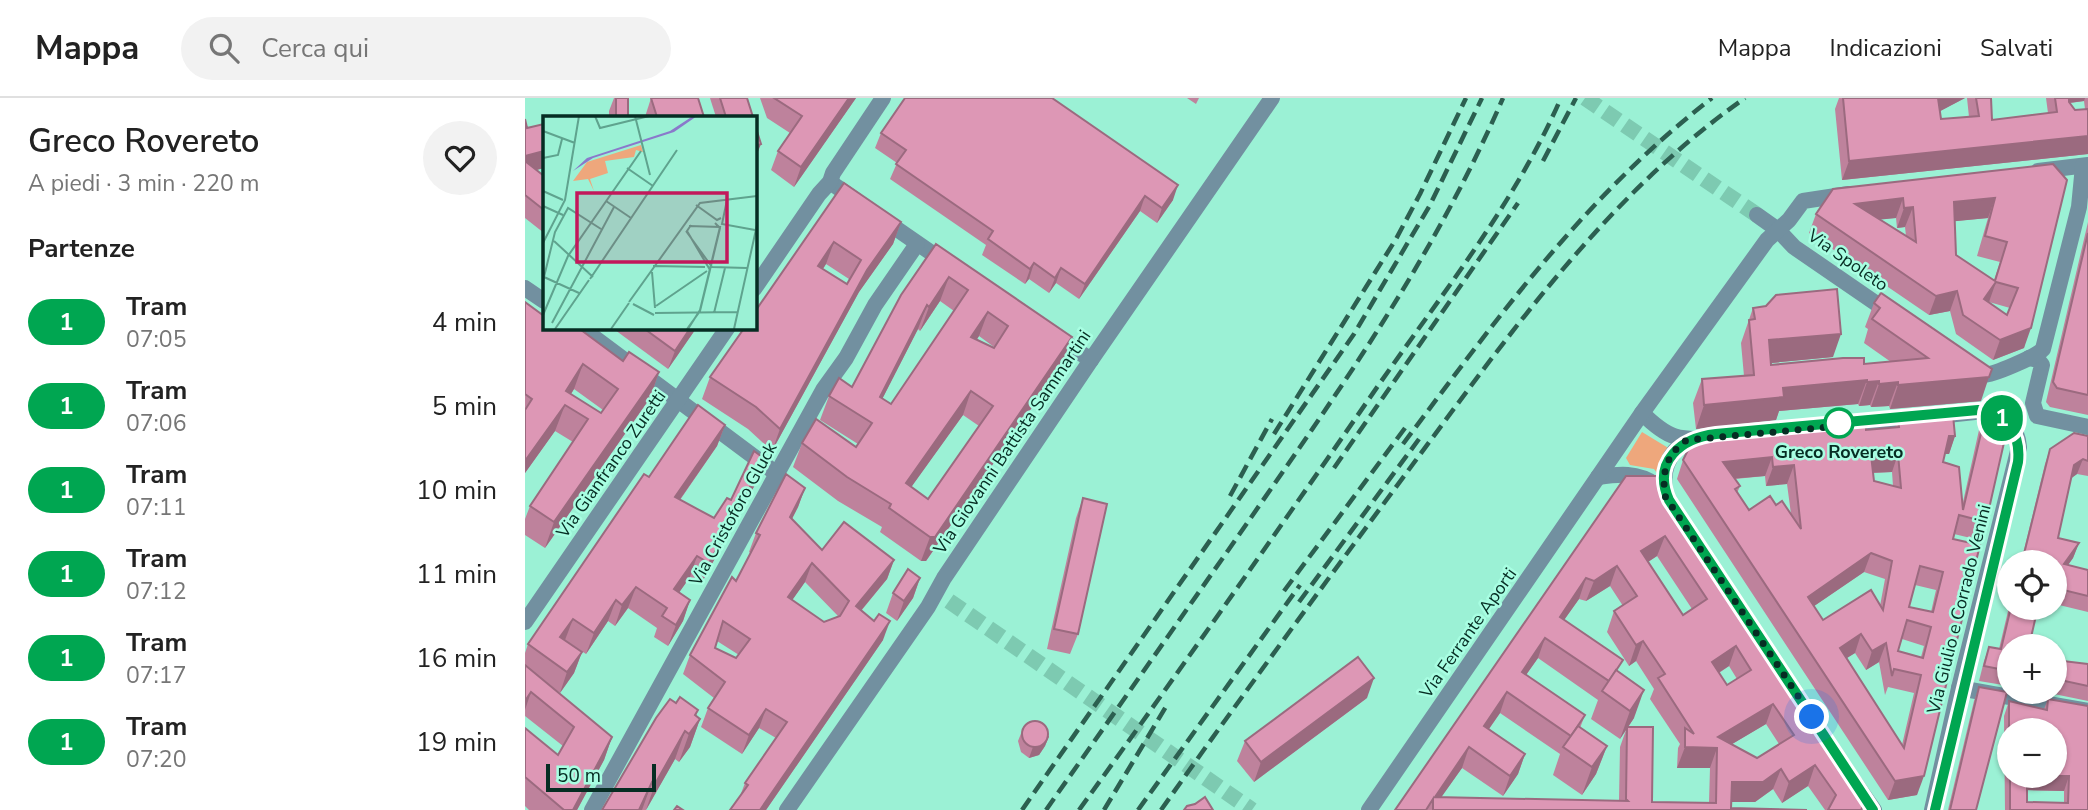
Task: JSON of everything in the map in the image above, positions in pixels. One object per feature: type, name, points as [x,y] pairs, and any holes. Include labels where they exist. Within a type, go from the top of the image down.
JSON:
[{"type":"street","points":[[756,286],[830,182],[832,173],[883,98]]},
{"type":"street","name":"Via Giovanni Battista Sammartini","points":[[787,810],[943,596],[1091,360],[1272,98]]},
{"type":"street","points":[[1957,359],[1984,375],[2039,354],[2045,344],[2079,207],[2085,166],[2024,173]]},
{"type":"street","points":[[830,182],[961,274]]},
{"type":"street","name":"Via Ferrante Aporti","points":[[1369,810],[1642,413],[1767,240],[1808,198],[1862,192]]},
{"type":"street","name":"Via Spoleto","points":[[1757,215],[1778,230],[1794,247],[1903,322]]},
{"type":"street","name":"Via Cristoforo Gluck","points":[[592,810],[823,390],[846,358],[875,305],[918,244]]},
{"type":"street","points":[[525,288],[543,301]]},
{"type":"street","points":[[1038,325],[1091,360]]},
{"type":"street","points":[[583,329],[777,474]]},
{"type":"street","name":"Via Gianfranco Zuretti","points":[[525,622],[727,329]]},
{"type":"street","points":[[2029,358],[2038,360],[2042,368],[2033,403],[2036,415],[2088,427]]},
{"type":"street","name":"Via Giulio e Corrado Venini","points":[[1826,427],[1977,411],[1995,414],[2010,425],[2019,439],[1932,807]]},
{"type":"street","points":[[1642,413],[1665,434],[1687,440],[1729,436]]},
{"type":"street","points":[[1598,477],[1623,474],[1636,476],[1653,483],[1669,502],[1664,474],[1667,463],[1677,448],[1687,440]]},
{"type":"street","points":[[1959,688],[2088,711]]},
{"type":"street","points":[[1847,771],[1874,810]]},
{"type":"shaded area","points":[[1642,432],[1670,449],[1660,477],[1654,469],[1630,465],[1626,458]]},
{"type":"building","points":[[616,98],[628,98],[628,116],[616,116]]},
{"type":"building","points":[[651,98],[698,98],[704,116],[657,116]]},
{"type":"building","points":[[720,98],[747,98],[753,116],[726,116]]},
{"type":"building","points":[[774,98],[849,98],[801,167],[778,151],[802,116]]},
{"type":"building","points":[[905,98],[1052,98],[1178,185],[1162,208],[1145,196],[1085,284],[1061,268],[1055,278],[1034,263],[1030,269],[988,239],[993,231],[896,164],[906,150],[881,133]]},
{"type":"building","points":[[1843,98],[1938,98],[1941,119],[1979,116],[1976,98],[1991,98],[1992,120],[2057,112],[2055,98],[2069,98],[2075,110],[2088,109],[2088,136],[1849,161]]},
{"type":"building","points":[[525,119],[527,128],[543,124],[543,151],[525,156]]},
{"type":"building","points":[[756,128],[761,144],[756,145]]},
{"type":"building","points":[[525,161],[543,175],[543,209],[525,195]]},
{"type":"building","points":[[2053,164],[2067,180],[2031,328],[2000,340],[1963,315],[1957,291],[1936,296],[1816,214],[1833,189]],"holes":[[[1903,198],[1904,208],[1913,207],[1916,242],[1855,204]],[[1995,198],[1985,236],[2007,242],[1995,281],[1956,255],[1954,202]],[[1996,282],[2018,288],[2007,315],[1984,299]]]},
{"type":"building","points":[[844,183],[901,222],[867,270],[780,429],[756,407],[710,377],[744,329],[756,329],[756,310]],"holes":[[[834,242],[861,260],[847,284],[818,266]]]},
{"type":"building","points":[[2088,233],[2088,395],[2057,388],[2053,382]]},
{"type":"building","points":[[936,244],[1072,337],[935,537],[930,537],[889,508],[891,504],[847,477],[802,443],[816,419],[856,447],[872,423],[829,396],[839,378],[852,387],[901,295]],"holes":[[[949,277],[968,290],[891,404],[880,397],[927,305],[929,307]],[[988,312],[1008,326],[994,348],[971,337]],[[971,391],[993,406],[928,499],[906,483]]]},
{"type":"building","points":[[1837,289],[1841,334],[1769,340],[1771,365],[1843,358],[1864,358],[1864,364],[1928,358],[1872,319],[1880,308],[1874,303],[1881,293],[1992,369],[1989,377],[1898,385],[1898,382],[1879,384],[1879,381],[1867,380],[1783,388],[1784,397],[1704,405],[1702,379],[1754,375],[1749,320],[1755,319],[1753,308],[1766,306],[1776,295]]},
{"type":"building","points":[[525,302],[543,315],[543,329],[580,329],[623,361],[629,352],[659,372],[554,522],[530,506],[588,419],[565,405],[525,461],[525,410],[532,399],[525,394]],"holes":[[[583,364],[618,389],[601,413],[566,391]]]},
{"type":"building","points":[[645,329],[690,329],[675,351]]},
{"type":"building","points":[[698,405],[725,425],[675,497],[714,518],[727,498],[731,500],[754,451],[765,459],[709,563],[697,556],[674,589],[690,600],[676,625],[662,616],[667,608],[636,587],[622,605],[616,600],[594,633],[573,619],[560,637],[582,652],[567,672],[528,644],[644,474],[649,477]]},
{"type":"building","points":[[1997,411],[2008,425],[1986,522],[1959,515],[1953,539],[1980,545],[1924,776],[1895,781],[1683,460],[1693,440],[1866,423],[1866,430],[1899,427],[1898,420],[1953,415],[1955,436],[1949,436],[1943,462],[1959,467],[1963,510],[1986,412]],"holes":[[[1898,454],[1901,488],[1874,481],[1871,455]],[[1772,457],[1773,467],[1794,465],[1801,529],[1782,501],[1776,505],[1770,496],[1749,510],[1735,489],[1740,486],[1723,462]],[[1871,553],[1892,561],[1883,610],[1871,590],[1823,620],[1808,597]],[[1920,566],[1943,572],[1933,612],[1909,607]],[[1907,620],[1931,627],[1923,658],[1898,651]],[[1861,634],[1872,651],[1886,643],[1892,676],[1894,669],[1921,675],[1904,748],[1840,648]]]},
{"type":"building","points":[[2074,433],[2088,436],[2088,461],[2083,459],[2074,465],[2058,538],[2079,543],[2067,560],[2067,550],[2025,550],[2050,449]]},
{"type":"building","points":[[786,474],[805,488],[790,517],[822,550],[844,522],[894,560],[856,606],[874,621],[879,614],[890,621],[760,810],[730,810],[787,722],[766,709],[749,735],[708,708],[725,682],[690,655],[732,577],[736,581],[760,535],[756,533]],"holes":[[[812,563],[849,601],[840,616],[824,622],[788,597]],[[723,621],[750,639],[736,658],[715,648]]]},
{"type":"building","points":[[1626,476],[1656,476],[1868,797],[1861,810],[1828,810],[1836,795],[1815,765],[1789,782],[1781,769],[1763,782],[1732,782],[1731,808],[1807,810],[1433,810],[1433,799],[1426,810],[1395,810]],"holes":[[[1665,536],[1707,599],[1683,615],[1641,551]],[[1617,566],[1637,596],[1614,611],[1636,645],[1643,641],[1665,674],[1658,678],[1694,734],[1685,728],[1685,747],[1717,748],[1716,803],[1652,802],[1653,727],[1627,727],[1628,801],[1435,797],[1469,747],[1510,776],[1525,754],[1484,726],[1507,692],[1571,736],[1585,715],[1522,672],[1545,638],[1609,681],[1623,660],[1560,617],[1586,578],[1594,581]],[[1736,646],[1751,670],[1727,685],[1712,662]],[[1773,704],[1794,735],[1757,758],[1718,737]]]},
{"type":"building","points":[[1083,498],[1107,504],[1078,634],[1054,629]]},
{"type":"building","points":[[2067,565],[2088,570],[2088,596],[2067,591]]},
{"type":"building","points":[[908,569],[920,578],[904,601],[893,593]]},
{"type":"building","points":[[2008,620],[2035,620],[2032,634],[2005,634]]},
{"type":"building","points":[[1989,647],[1997,648],[1997,669],[1984,666]]},
{"type":"building","points":[[1358,657],[1374,678],[1261,762],[1245,741]]},
{"type":"building","points":[[2067,661],[2088,664],[2088,686],[2067,682]]},
{"type":"building","points":[[525,665],[612,737],[573,810],[564,810],[525,777],[525,728],[558,755],[574,727],[531,692],[525,701]]},
{"type":"building","points":[[1616,670],[1644,690],[1630,711],[1602,691]]},
{"type":"building","points":[[1979,687],[1997,690],[1997,704],[2004,704],[2000,718],[1997,718],[1997,730],[1976,810],[1950,810]]},
{"type":"building","points":[[680,697],[698,710],[695,715],[700,719],[689,734],[685,731],[655,784],[652,782],[639,810],[602,810],[656,718],[670,699],[676,703]]},
{"type":"building","points":[[2067,702],[2088,706],[2088,810],[2010,810],[2010,788],[2027,788],[2027,802],[2068,803],[2067,718],[2009,718],[2009,704],[2047,710],[2048,704]]},
{"type":"building","points":[[1035,721],[1044,725],[1048,734],[1044,743],[1035,747],[1026,743],[1022,734],[1026,725]]},
{"type":"building","points":[[1578,726],[1607,746],[1592,767],[1563,747]]},
{"type":"building","points":[[1205,797],[1213,810],[1184,810],[1187,806]]},
{"type":"tunnel","points":[[1585,98],[1757,215]]},
{"type":"tunnel","points":[[949,601],[1252,810]]},
{"type":"tram line","points":[[1675,509],[1666,487],[1667,467],[1678,449],[1698,437],[1978,410],[2004,420],[2017,442],[2018,462],[1935,810]]},
{"type":"tram line","name":"1","points":[[1873,810],[1669,500],[1664,481],[1667,463],[1681,445],[1692,439],[1716,434],[1978,410],[1999,416],[2009,424],[2018,440],[2018,462],[1935,810]]},
{"type":"tram line","points":[[1856,784],[1873,810]]},
{"type":"railway","points":[[1274,434],[1396,239],[1466,98]]},
{"type":"railway","points":[[1022,810],[1354,334],[1430,205],[1482,98]]},
{"type":"railway","points":[[1046,810],[1293,457],[1391,309],[1450,206],[1503,98]]},
{"type":"railway","points":[[1079,810],[1478,244],[1523,173],[1561,98]]},
{"type":"railway","points":[[1543,161],[1576,98]]},
{"type":"railway","points":[[1403,444],[1509,304],[1583,217],[1666,136],[1712,98]]},
{"type":"railway","points":[[1161,810],[1349,550],[1487,365],[1564,268],[1649,177],[1695,136],[1745,98]]},
{"type":"railway","points":[[1334,468],[1518,203]]},
{"type":"railway","points":[[1230,496],[1272,419]]},
{"type":"railway","points":[[1284,591],[1405,428]]},
{"type":"railway","points":[[1299,602],[1419,439]]},
{"type":"railway","points":[[1138,810],[1300,585]]},
{"type":"railway","points":[[1104,810],[1167,705]]},
{"type":"place","name":"Greco Rovereto","points":[[1839,423]]},
{"type":"route","points":[[1812,717],[1665,496],[1664,474],[1673,453],[1687,440],[1840,426],[1839,423]]}]
